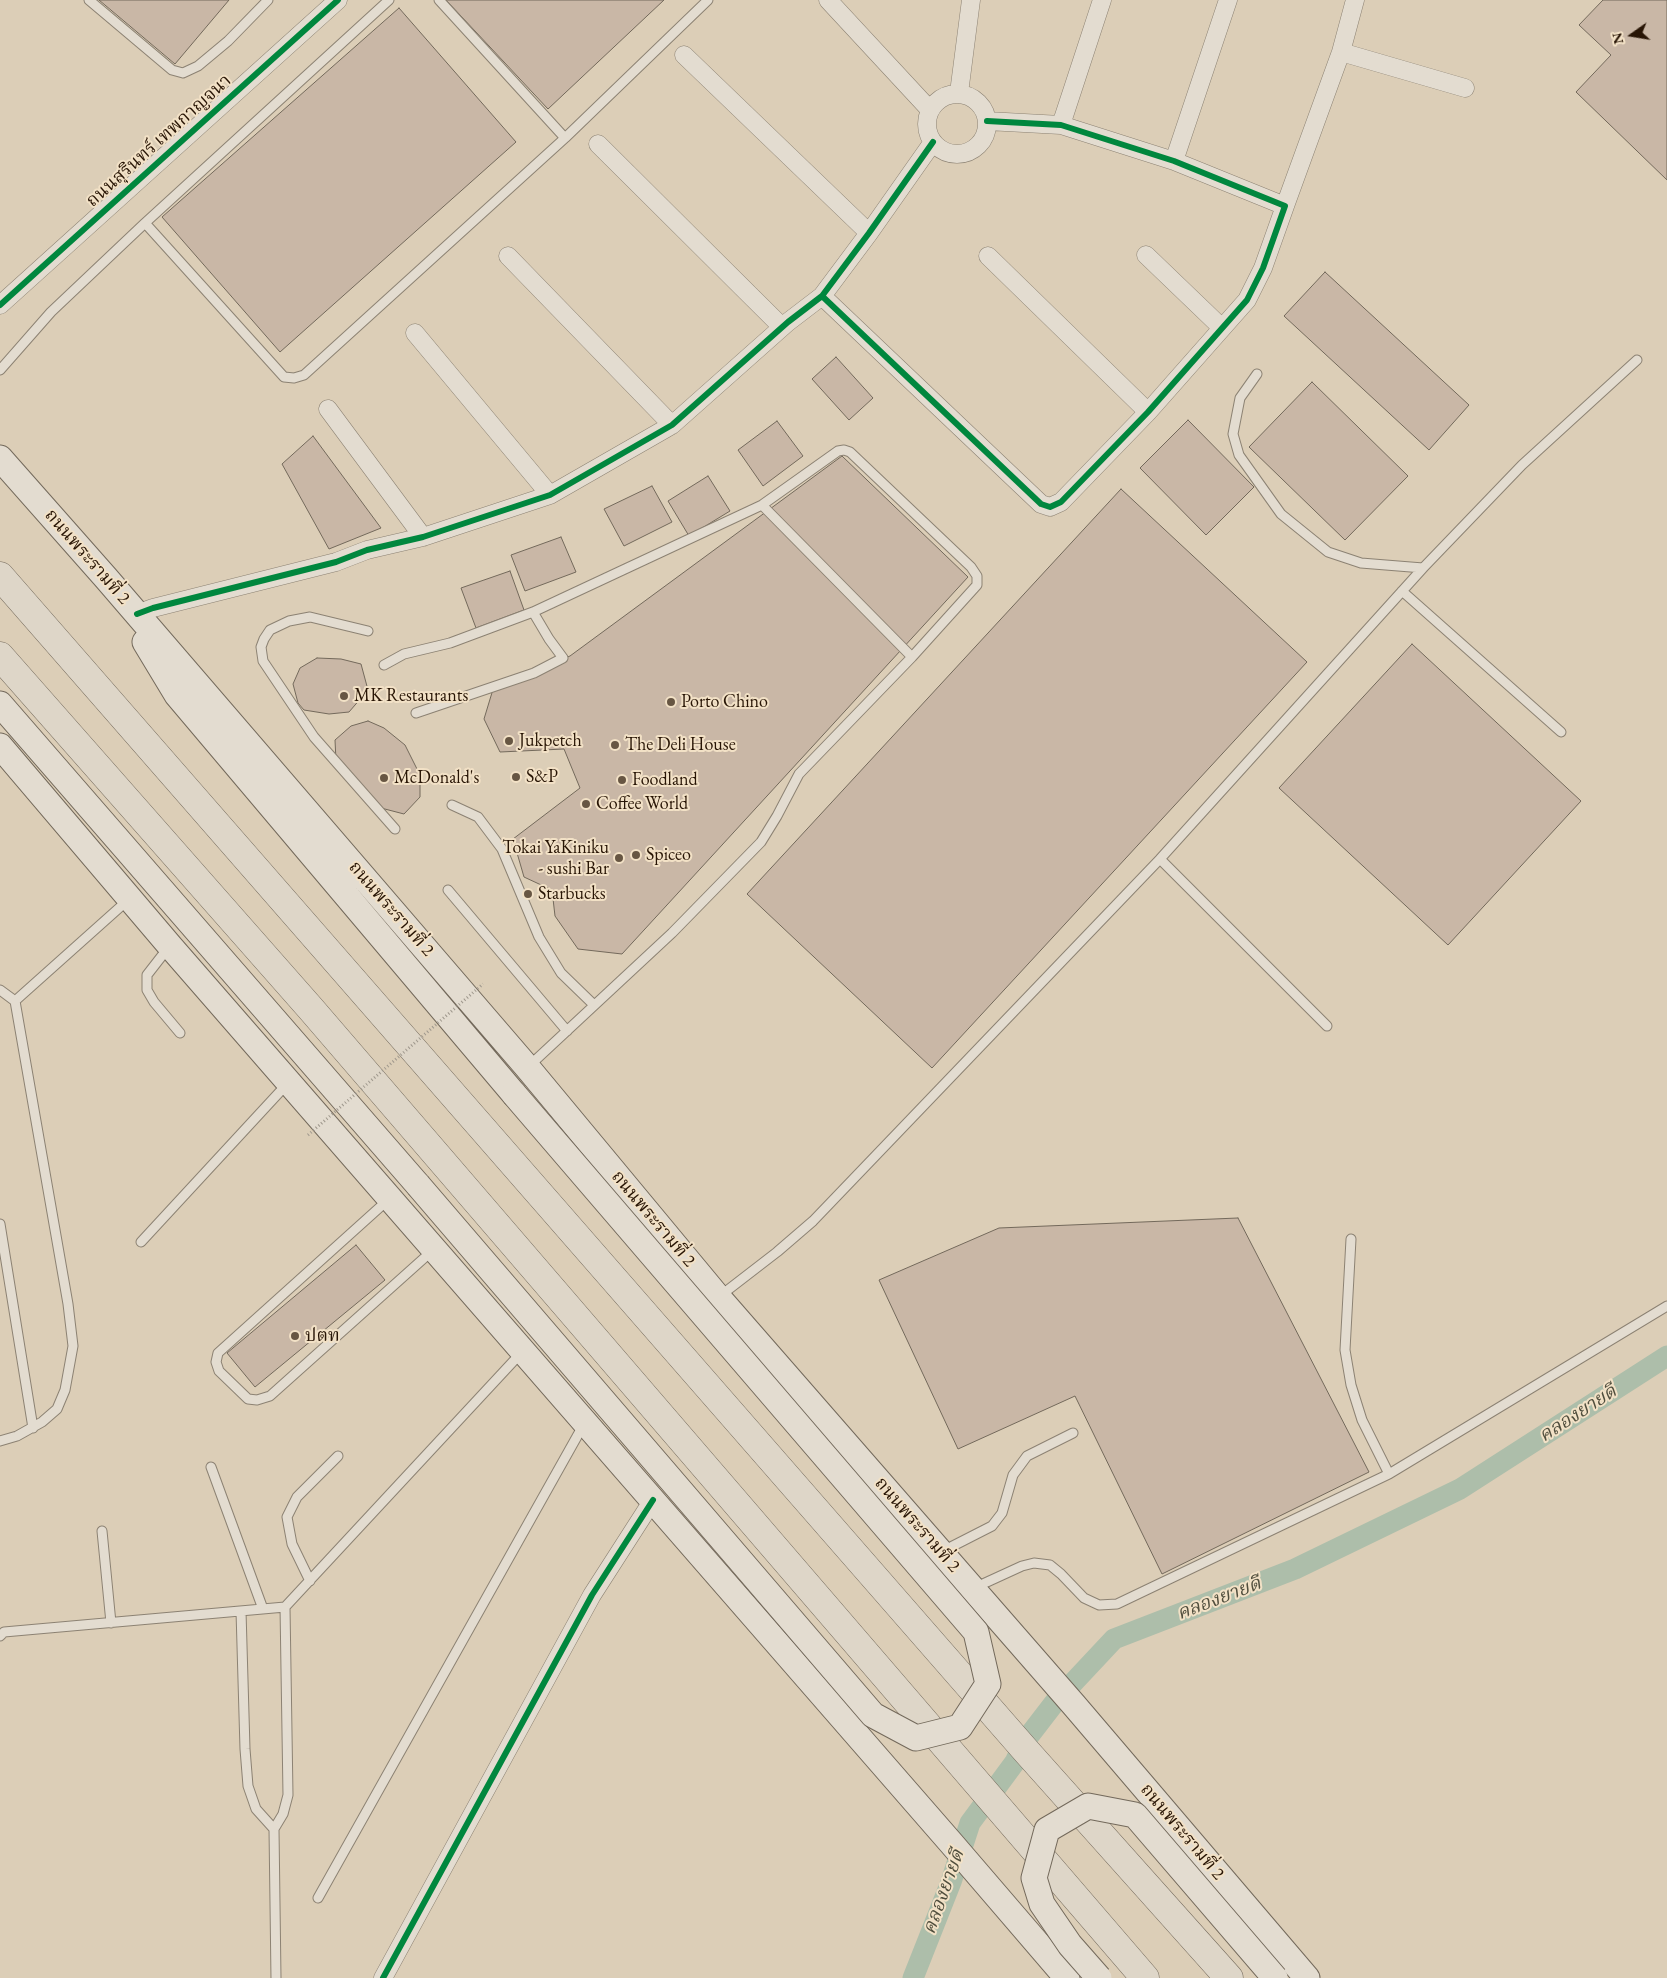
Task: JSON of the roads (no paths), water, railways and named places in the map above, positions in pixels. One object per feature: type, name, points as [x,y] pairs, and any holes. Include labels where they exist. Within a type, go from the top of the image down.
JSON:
[{"type":"highway","points":[[0,576],[1019,1742],[1229,1978]]},
{"type":"highway","points":[[0,656],[311,1009],[1145,1978]]},
{"type":"main road","name":"ถนนพระรามที่ 2","points":[[0,458],[528,1067],[718,1297],[1074,1705],[1306,1978]]},
{"type":"main road","points":[[0,704],[418,1185],[873,1715],[916,1738],[960,1727],[988,1684],[976,1632],[514,1094],[177,695],[106,578]]},
{"type":"main road","points":[[0,746],[170,946],[1067,1978]]},
{"type":"main road","points":[[1099,1978],[1070,1945],[1042,1904],[1034,1878],[1047,1830],[1088,1806],[1135,1814],[1275,1978]]},
{"type":"street","name":"ถนนสุรินทร์ เทพกาญจนา","points":[[0,305],[338,0]]},
{"type":"street","points":[[828,0],[930,110]]},
{"type":"street","points":[[959,93],[971,0]]},
{"type":"street","points":[[1061,125],[1102,0]]},
{"type":"street","points":[[1174,161],[1228,0]]},
{"type":"street","points":[[822,296],[1041,504],[1050,507],[1061,502],[1148,412],[1247,300],[1263,268],[1341,52],[1355,0]]},
{"type":"street","points":[[1341,52],[1465,88]]},
{"type":"street","points":[[684,55],[869,234]]},
{"type":"street","points":[[959,93],[975,99],[981,105],[987,121],[983,140],[977,147],[959,154],[949,153],[940,149],[933,142],[927,126],[930,110],[942,97],[959,93]]},
{"type":"street","points":[[987,121],[1061,125],[1174,161],[1284,206]]},
{"type":"street","points":[[137,614],[153,608],[317,567],[367,550],[423,537],[550,495],[672,425],[782,327],[822,296],[869,234],[933,142]]},
{"type":"street","points":[[598,144],[782,327]]},
{"type":"street","points":[[1146,255],[1222,328]]},
{"type":"street","points":[[508,256],[672,425]]},
{"type":"street","points":[[988,256],[1148,412]]},
{"type":"street","points":[[415,333],[550,495]]},
{"type":"street","points":[[328,409],[423,537]]},
{"type":"street","points":[[383,1978],[592,1595],[653,1500]]},
{"type":"lane","points":[[89,0],[172,70],[183,73],[198,66],[228,41],[268,0]]},
{"type":"lane","points":[[0,370],[51,312],[145,223],[389,0]]},
{"type":"lane","points":[[439,0],[565,138]]},
{"type":"lane","points":[[145,223],[284,376],[294,378],[304,375],[565,138],[708,0]]},
{"type":"lane","points":[[718,1297],[777,1252],[813,1221],[1160,859],[1423,568],[1522,465],[1637,360]]},
{"type":"lane","points":[[1257,374],[1240,398],[1233,434],[1239,454],[1281,514],[1328,552],[1361,564],[1423,568]]},
{"type":"lane","points":[[384,665],[404,654],[450,644],[533,612],[762,506],[838,451],[844,450],[850,452],[971,567],[977,576],[977,585],[912,657],[799,774],[761,842],[672,933],[528,1067]]},
{"type":"lane","points":[[762,506],[912,657]]},
{"type":"lane","points":[[1402,591],[1561,732]]},
{"type":"lane","points":[[416,712],[534,673],[563,658],[533,612]]},
{"type":"lane","points":[[368,631],[310,617],[289,620],[270,630],[261,646],[262,654],[265,665],[314,738],[396,829]]},
{"type":"lane","points":[[452,805],[478,817],[502,849],[539,936],[561,973],[594,1005]]},
{"type":"lane","points":[[1160,859],[1328,1026]]},
{"type":"lane","points":[[448,890],[566,1031]]},
{"type":"lane","points":[[15,1001],[130,899]]},
{"type":"lane","points":[[170,946],[147,975],[146,990],[180,1033]]},
{"type":"lane","points":[[0,990],[15,1001],[67,1294],[73,1346],[65,1390],[57,1409],[33,1428],[18,1436],[0,1442]]},
{"type":"lane","points":[[141,1242],[290,1082]]},
{"type":"lane","points":[[390,1198],[218,1353],[216,1362],[219,1371],[248,1399],[257,1400],[270,1396],[434,1249]]},
{"type":"lane","points":[[0,1224],[33,1428]]},
{"type":"lane","points":[[1351,1239],[1345,1350],[1362,1420],[1389,1474]]},
{"type":"lane","points":[[972,1589],[1022,1566],[1034,1563],[1050,1565],[1084,1598],[1098,1604],[1117,1604],[1389,1474],[1667,1306]]},
{"type":"lane","points":[[0,1636],[4,1632],[285,1607],[523,1350]]},
{"type":"lane","points":[[318,1898],[585,1422]]},
{"type":"lane","points":[[940,1553],[992,1526],[1002,1513],[1013,1475],[1027,1456],[1073,1433]]},
{"type":"lane","points":[[310,1581],[292,1544],[287,1517],[297,1498],[338,1456]]},
{"type":"lane","points":[[212,1468],[263,1609]]},
{"type":"lane","points":[[102,1531],[112,1623]]},
{"type":"lane","points":[[276,1978],[274,1829],[283,1814],[288,1795],[285,1607]]},
{"type":"lane","points":[[241,1611],[244,1749],[248,1786],[256,1809],[274,1829]]},
{"type":"waterway","name":"คลองยายดี","points":[[913,1978],[951,1882],[970,1823],[1015,1762],[1025,1741],[1055,1702],[1114,1639],[1295,1569],[1460,1489],[1667,1356]]},
{"type":"place","name":"MK Restaurants","points":[[344,696]]},
{"type":"place","name":"Porto Chino","points":[[671,702]]},
{"type":"place","name":"Jukpetch","points":[[509,741]]},
{"type":"place","name":"The Deli House","points":[[615,745]]},
{"type":"place","name":"S&P","points":[[516,777]]},
{"type":"place","name":"McDonald's","points":[[384,778]]},
{"type":"place","name":"Foodland","points":[[622,780]]},
{"type":"place","name":"Coffee World","points":[[586,804]]},
{"type":"place","name":"Spiceo","points":[[636,855]]},
{"type":"place","name":"Tokai YaKiniku - sushi Bar","points":[[619,858]]},
{"type":"place","name":"Starbucks","points":[[528,894]]},
{"type":"place","name":"ปตท","points":[[295,1336]]}]
